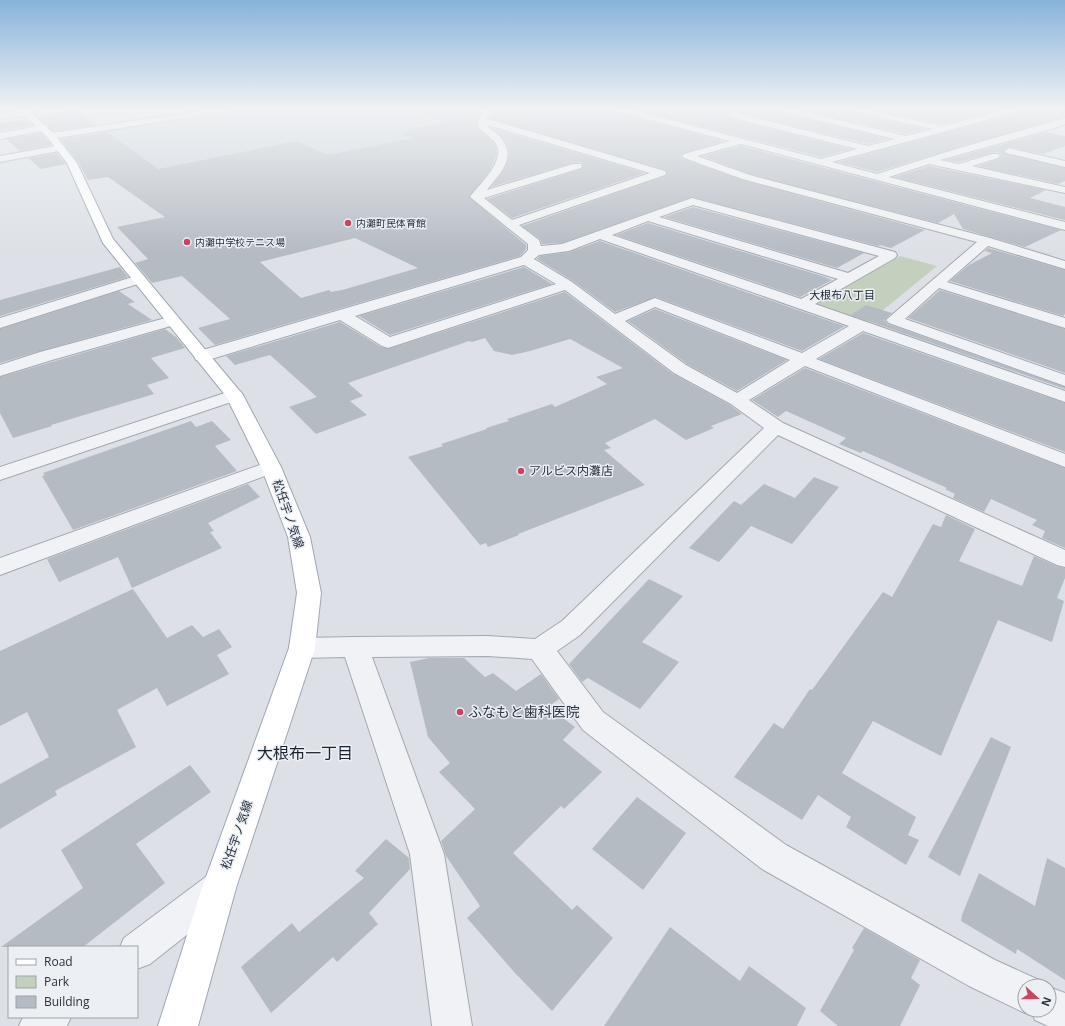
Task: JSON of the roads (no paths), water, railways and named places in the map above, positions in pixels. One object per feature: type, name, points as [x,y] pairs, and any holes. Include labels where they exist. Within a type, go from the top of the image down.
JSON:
[{"type":"main road","name":"松任宇ノ気線","points":[[68,158],[72,163],[107,240],[234,395],[271,467],[298,537],[309,593],[302,648],[219,888],[178,1026]]},
{"type":"street","points":[[476,197],[503,160],[503,158]]},
{"type":"street","points":[[511,224],[661,173],[611,158]]},
{"type":"street","points":[[692,158],[746,177],[986,241],[1065,265]]},
{"type":"street","points":[[803,158],[1065,226]]},
{"type":"street","points":[[818,162],[834,158]]},
{"type":"street","points":[[877,177],[936,158]]},
{"type":"street","points":[[959,167],[988,158]]},
{"type":"street","points":[[1039,158],[1065,164]]},
{"type":"street","points":[[929,160],[1065,190]]},
{"type":"street","points":[[476,197],[577,166]]},
{"type":"street","points":[[476,197],[534,243],[530,255]]},
{"type":"street","points":[[774,197],[929,238]]},
{"type":"street","points":[[202,356],[343,316],[530,255],[564,248],[649,218],[692,200],[890,255],[802,305]]},
{"type":"street","points":[[649,218],[849,278]]},
{"type":"street","points":[[600,235],[862,325],[1065,397]]},
{"type":"street","points":[[986,241],[894,320],[1065,381]]},
{"type":"street","points":[[959,246],[974,250]]},
{"type":"street","points":[[530,255],[567,285],[680,369],[737,400],[776,426],[1065,559]]},
{"type":"street","points":[[0,323],[138,279]]},
{"type":"street","points":[[937,283],[1065,323]]},
{"type":"street","points":[[343,316],[388,343],[567,285]]},
{"type":"street","points":[[614,320],[655,302],[1065,462]]},
{"type":"street","points":[[0,371],[46,356],[173,321]]},
{"type":"street","points":[[737,400],[862,325]]},
{"type":"street","points":[[0,474],[234,395]]},
{"type":"street","points":[[302,648],[481,646],[540,649],[571,628],[776,426]]},
{"type":"street","points":[[0,567],[271,467]]},
{"type":"street","points":[[356,647],[427,854],[452,1026]]},
{"type":"street","points":[[540,649],[593,721],[774,857],[982,973],[1017,990]]},
{"type":"street","points":[[138,950],[219,888]]},
{"type":"street","points":[[39,1026],[50,1018]]},
{"type":"place","name":"内灘町民体育館","points":[[348,223]]},
{"type":"place","name":"内灘中学校テニス場","points":[[187,242]]},
{"type":"place","name":"アルビス内灘店","points":[[521,471]]},
{"type":"place","name":"ふなもと歯科医院","points":[[460,712]]},
{"type":"district","name":"大根布八丁目","points":[[842,295]]},
{"type":"district","name":"大根布一丁目","points":[[305,753]]}]
